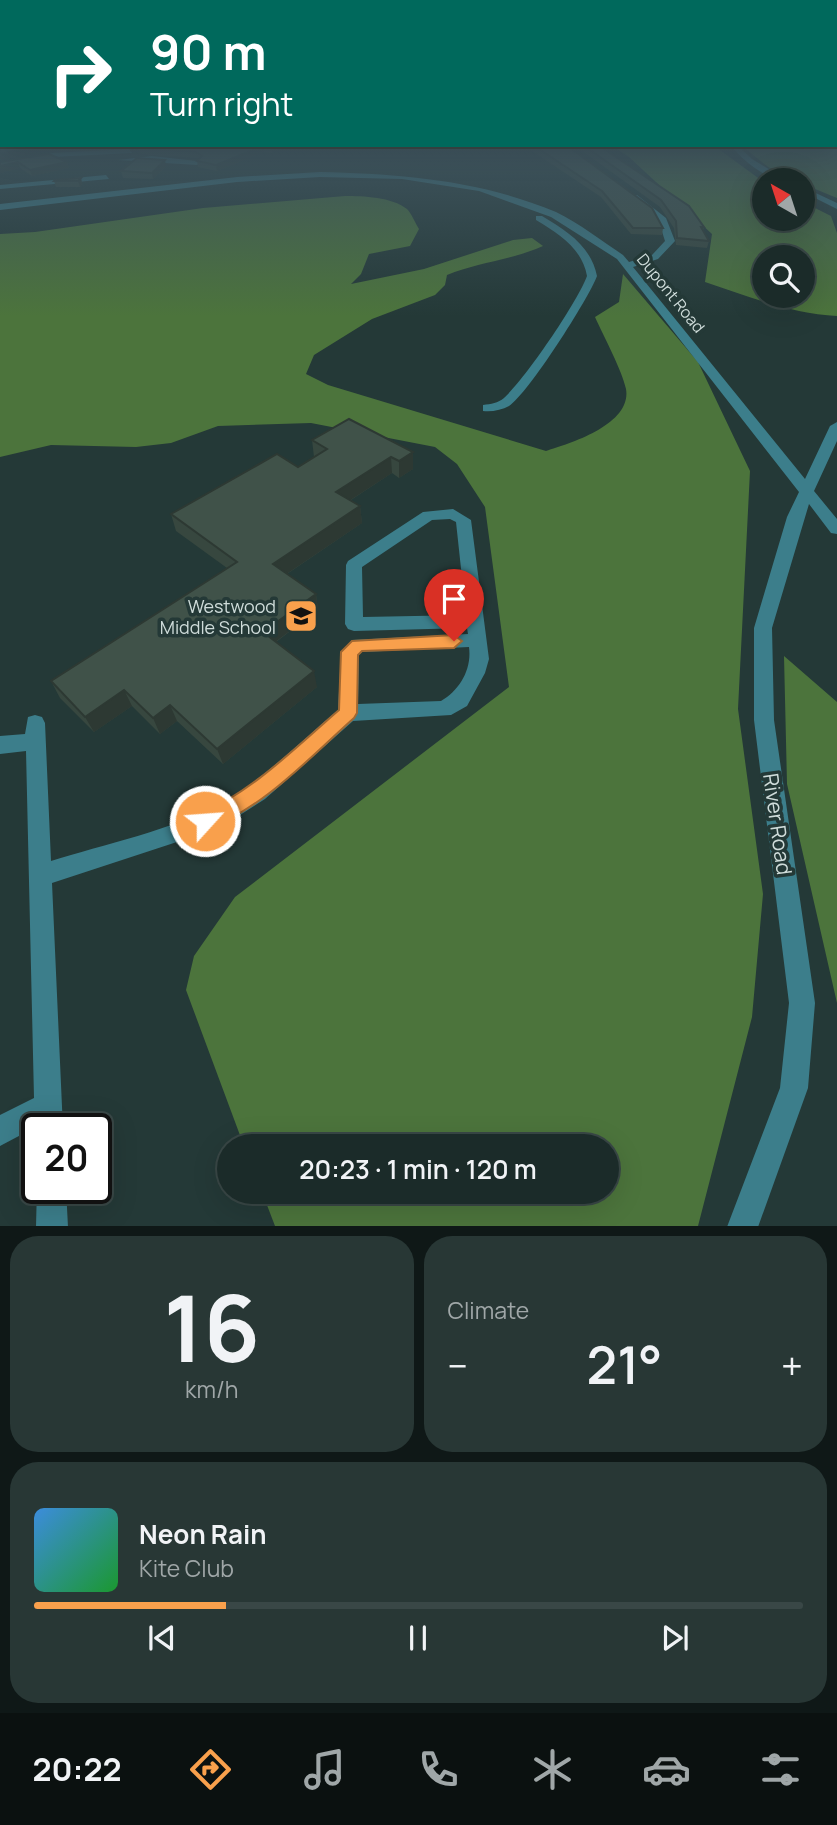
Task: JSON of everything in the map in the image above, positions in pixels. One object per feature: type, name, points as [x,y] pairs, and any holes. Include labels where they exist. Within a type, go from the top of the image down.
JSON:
[{"type":"street","name":"Dupont Road","points":[[0,208],[51,202]]},
{"type":"street","name":"Dupont Road","points":[[517,202],[588,232],[628,266],[837,528]]},
{"type":"street","points":[[628,266],[656,257],[667,247],[670,236],[662,218],[641,202]]},
{"type":"street","points":[[488,408],[509,400],[555,338],[573,308],[590,287],[593,278],[582,251],[558,230],[532,213],[531,206]]},
{"type":"street","name":"River Road","points":[[742,1226],[794,1088],[802,1003],[766,733],[762,675],[763,628],[783,554],[805,491],[837,426]]},
{"type":"street","points":[[40,876],[183,830],[226,812],[257,792],[348,713],[444,709],[460,701],[476,673],[480,659],[477,631],[463,520],[453,514],[428,515],[354,565],[354,624],[477,631]]},
{"type":"street","points":[[348,713],[350,652],[358,645],[477,631]]},
{"type":"street","points":[[0,745],[36,732],[48,1113]]},
{"type":"street","points":[[0,1131],[21,1125]]},
{"type":"street","points":[[51,1204],[52,1226]]},
{"type":"green space","points":[[271,202],[394,202],[407,209],[419,229],[410,246],[369,254],[361,274],[351,284],[424,269],[513,240],[532,238],[543,246],[447,275],[445,285],[435,295],[372,319],[314,355],[306,374],[328,385],[546,451],[598,430],[620,412],[625,401],[624,381],[595,317],[619,302],[623,274],[698,362],[750,471],[738,709],[763,894],[752,1017],[698,1226],[275,1226],[267,1204],[619,1204],[619,1134],[240,1134],[186,990],[194,956],[235,897],[509,687],[485,507],[457,464],[435,447],[311,423],[218,426],[171,443],[136,447],[51,445],[0,457],[0,234],[35,232],[203,208]]},
{"type":"green space","points":[[678,202],[752,202],[752,231],[816,231],[816,208],[831,216],[837,233],[837,316],[786,308],[815,308],[815,245],[752,245],[752,297],[705,282],[712,234]]},
{"type":"green space","points":[[784,656],[837,702],[837,1003],[787,784]]},
{"type":"building","points":[[611,202],[644,202],[652,208],[663,228],[633,228]]},
{"type":"building","points":[[663,202],[683,202],[689,206],[704,227],[701,227],[709,241],[677,238],[676,221]]},
{"type":"building","points":[[349,419],[413,452],[399,461],[391,457],[336,492],[360,506],[273,564],[316,594],[263,632],[314,671],[217,749],[170,705],[153,718],[124,690],[85,717],[51,681],[237,562],[171,514],[277,454],[298,467],[327,449],[312,440]]},
{"type":"place","name":"Westwood Middle School","points":[[301,616]]},
{"type":"route","points":[[205,821],[226,812],[257,792],[348,713],[350,652],[358,645],[454,641]]}]
